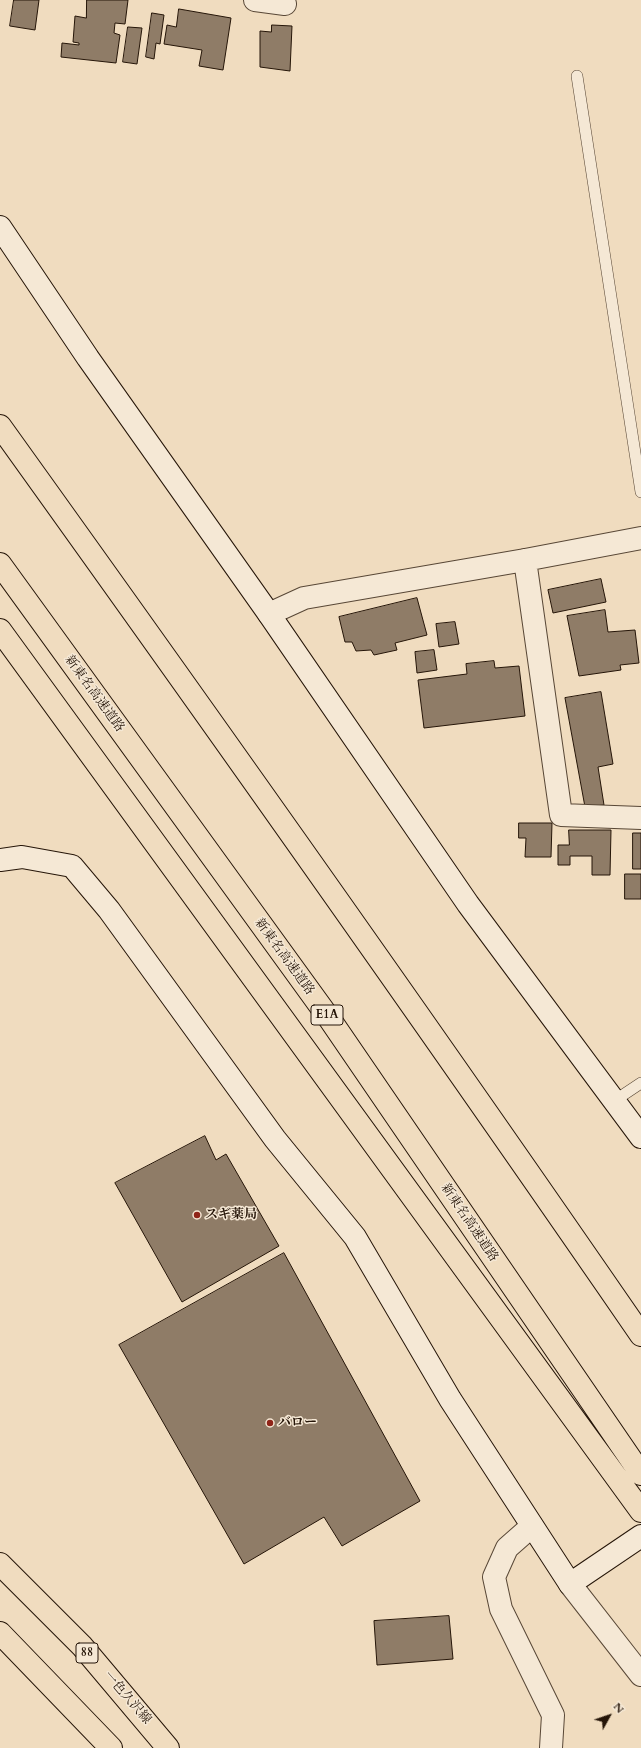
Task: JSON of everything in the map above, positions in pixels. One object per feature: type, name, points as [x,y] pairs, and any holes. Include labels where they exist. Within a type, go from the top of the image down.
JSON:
[{"type":"main road","points":[[0,426],[192,694],[458,1071],[641,1335]]},
{"type":"main road","name":"新東名高速道路","points":[[0,564],[329,1018],[641,1474]]},
{"type":"main road","points":[[0,630],[641,1511]]},
{"type":"main road","name":"一色久沢線","points":[[0,1564],[82,1646],[168,1748]]},
{"type":"main road","points":[[0,1633],[111,1748]]},
{"type":"street","points":[[255,0],[284,4]]},
{"type":"street","points":[[0,227],[88,358],[269,614],[468,904],[641,1137]]},
{"type":"street","points":[[269,614],[304,598],[525,560],[641,538]]},
{"type":"street","points":[[525,560],[561,815],[641,818]]},
{"type":"street","points":[[0,860],[22,857],[72,866],[109,910],[275,1139],[355,1238],[450,1399],[532,1526],[570,1584],[641,1675]]},
{"type":"street","points":[[532,1526],[507,1548],[494,1577],[502,1609],[553,1715],[551,1748]]},
{"type":"street","points":[[570,1584],[641,1536]]},
{"type":"lane","points":[[577,76],[641,492]]},
{"type":"lane","points":[[614,1101],[641,1084]]},
{"type":"building","points":[[14,0],[39,0],[35,30],[10,26]]},
{"type":"building","points":[[87,0],[128,0],[125,24],[115,23],[114,33],[120,35],[116,63],[61,57],[62,43],[79,45],[79,43],[73,42],[75,16],[86,18]]},
{"type":"building","points":[[179,9],[231,18],[223,70],[199,66],[202,50],[164,44],[167,25],[176,27]]},
{"type":"building","points":[[152,13],[164,15],[160,44],[156,43],[154,59],[146,57]]},
{"type":"building","points":[[272,25],[292,26],[290,71],[260,67],[260,31],[271,32]]},
{"type":"building","points":[[128,27],[142,28],[137,64],[123,62]]},
{"type":"building","points":[[601,579],[606,602],[553,613],[548,590]]},
{"type":"building","points":[[417,598],[427,635],[395,643],[397,650],[374,655],[371,650],[356,651],[352,642],[345,642],[339,617]]},
{"type":"building","points":[[605,610],[608,632],[635,630],[639,663],[620,665],[621,670],[579,676],[567,616]]},
{"type":"building","points":[[455,622],[459,644],[439,647],[436,624]]},
{"type":"building","points":[[434,650],[437,670],[417,673],[415,652]]},
{"type":"building","points":[[494,661],[495,668],[519,666],[525,716],[424,728],[418,680],[467,674],[466,664]]},
{"type":"building","points":[[601,692],[613,764],[598,767],[604,805],[585,807],[565,698]]},
{"type":"building","points":[[519,823],[552,823],[551,857],[525,857],[526,838],[519,838]]},
{"type":"building","points":[[569,830],[611,830],[610,875],[592,875],[592,856],[570,856],[570,865],[558,865],[558,845],[569,845]]},
{"type":"building","points":[[633,833],[641,833],[641,869],[633,869]]},
{"type":"building","points":[[625,874],[641,874],[641,899],[625,899]]},
{"type":"building","name":"スギ薬局","points":[[205,1136],[216,1160],[226,1154],[279,1246],[182,1302],[115,1183]]},
{"type":"building","name":"バロー","points":[[284,1253],[420,1501],[342,1546],[324,1517],[244,1564],[119,1345]]},
{"type":"building","points":[[449,1616],[453,1659],[377,1665],[374,1621]]},
{"type":"place","name":"スギ薬局","points":[[197,1215]]},
{"type":"place","name":"バロー","points":[[270,1423]]}]
